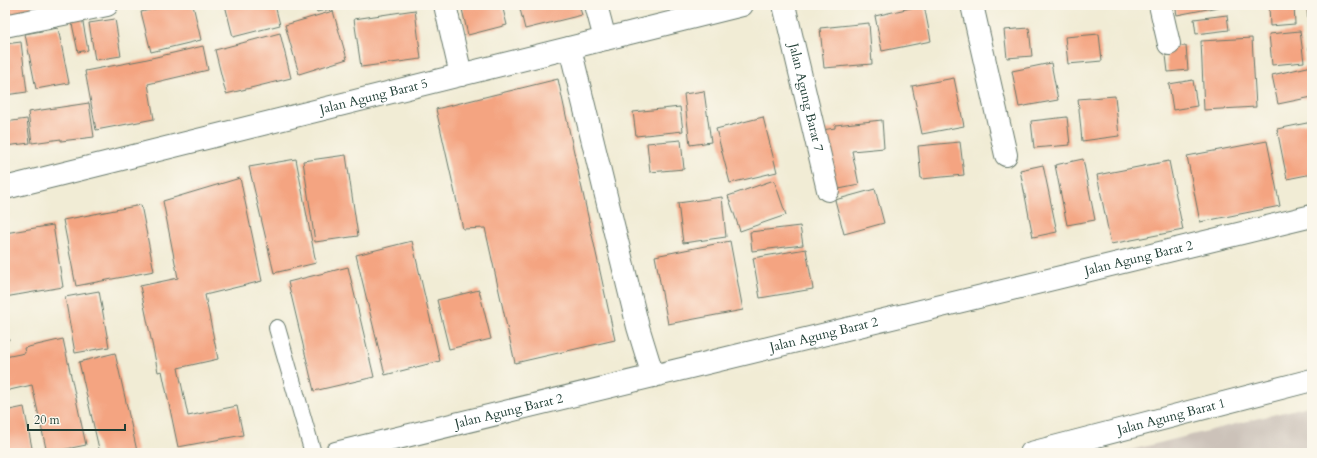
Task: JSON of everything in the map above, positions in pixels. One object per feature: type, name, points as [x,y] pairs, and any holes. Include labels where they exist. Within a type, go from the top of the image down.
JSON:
[{"type":"street","points":[[5,26],[107,5]]},
{"type":"street","points":[[445,5],[461,75]]},
{"type":"street","points":[[596,5],[604,39]]},
{"type":"street","name":"Jalan Agung Barat 5","points":[[5,188],[742,5]]},
{"type":"street","name":"Jalan Agung Barat 7","points":[[784,5],[828,190]]},
{"type":"street","points":[[972,5],[1006,155]]},
{"type":"street","points":[[1160,5],[1168,44]]},
{"type":"street","points":[[570,48],[638,327],[653,376]]},
{"type":"street","name":"Jalan Agung Barat 2","points":[[336,453],[1312,216]]},
{"type":"street","name":"Jalan Agung Barat 1","points":[[1031,453],[1312,380]]},
{"type":"lane","points":[[277,328],[313,453]]},
{"type":"shaded area","points":[[1312,405],[1312,453],[1119,453]]},
{"type":"building","points":[[5,5],[51,5],[52,12],[5,20]]},
{"type":"building","points":[[170,5],[193,5],[201,40],[151,52],[141,12]]},
{"type":"building","points":[[225,5],[275,5],[280,25],[233,37]]},
{"type":"building","points":[[315,5],[344,5],[344,6],[317,12]]},
{"type":"building","points":[[461,5],[502,5],[507,25],[468,35]]},
{"type":"building","points":[[519,5],[579,5],[582,15],[525,29]]},
{"type":"building","points":[[924,5],[931,41],[882,51],[875,16]]},
{"type":"building","points":[[1175,5],[1223,5],[1223,6],[1177,15]]},
{"type":"building","points":[[1294,5],[1295,24],[1270,26],[1269,6]]},
{"type":"building","points":[[1307,5],[1312,5],[1312,50],[1309,50]]},
{"type":"building","points":[[415,10],[421,59],[361,67],[354,19]]},
{"type":"building","points":[[333,11],[347,59],[299,74],[285,25]]},
{"type":"building","points":[[1227,15],[1229,30],[1196,34],[1194,19]]},
{"type":"building","points":[[82,17],[88,50],[78,52],[71,19]]},
{"type":"building","points":[[115,19],[121,56],[95,60],[89,23]]},
{"type":"building","points":[[869,23],[872,64],[824,68],[820,28]]},
{"type":"building","points":[[58,28],[69,83],[36,89],[25,34]]},
{"type":"building","points":[[1029,28],[1032,56],[1007,58],[1004,30]]},
{"type":"building","points":[[1300,31],[1304,62],[1272,65],[1269,34]]},
{"type":"building","points":[[280,33],[291,78],[226,94],[215,50]]},
{"type":"building","points":[[1099,34],[1102,61],[1068,64],[1065,37]]},
{"type":"building","points":[[1252,38],[1256,107],[1204,110],[1201,41]]},
{"type":"building","points":[[21,42],[27,92],[5,95],[5,44]]},
{"type":"building","points":[[203,46],[208,70],[148,84],[154,119],[96,130],[85,71],[143,60]]},
{"type":"building","points":[[1186,46],[1188,70],[1168,72],[1165,47]]},
{"type":"building","points":[[1051,63],[1058,100],[1019,107],[1012,71]]},
{"type":"building","points":[[1312,66],[1312,97],[1278,104],[1272,75]]},
{"type":"building","points":[[954,78],[964,126],[922,134],[912,86]]},
{"type":"building","points":[[558,79],[615,340],[515,363],[485,228],[463,229],[436,109]]},
{"type":"building","points":[[1193,80],[1197,106],[1173,110],[1169,84]]},
{"type":"building","points":[[704,91],[711,142],[690,145],[684,94]]},
{"type":"building","points":[[1115,96],[1119,136],[1082,141],[1078,99]]},
{"type":"building","points":[[89,103],[94,137],[32,143],[28,112]]},
{"type":"building","points":[[680,107],[683,131],[636,136],[633,112]]},
{"type":"building","points":[[763,117],[777,172],[730,183],[716,129]]},
{"type":"building","points":[[1067,117],[1070,145],[1034,148],[1031,121]]},
{"type":"building","points":[[27,119],[30,143],[5,146],[5,122]]},
{"type":"building","points":[[882,120],[884,148],[852,151],[859,185],[834,190],[822,130],[835,128],[835,125]]},
{"type":"building","points":[[1312,122],[1312,174],[1287,179],[1277,129]]},
{"type":"building","points":[[681,140],[684,169],[650,172],[647,143]]},
{"type":"building","points":[[1267,141],[1280,206],[1200,222],[1187,156]]},
{"type":"building","points":[[960,142],[964,175],[921,179],[918,146]]},
{"type":"building","points":[[346,155],[358,236],[315,242],[303,161]]},
{"type":"building","points":[[296,159],[316,263],[274,273],[249,167]]},
{"type":"building","points":[[1083,159],[1095,220],[1067,225],[1055,165]]},
{"type":"building","points":[[1169,161],[1183,230],[1111,244],[1097,175]]},
{"type":"building","points":[[1043,165],[1057,232],[1033,237],[1020,170]]},
{"type":"building","points":[[240,178],[262,281],[205,295],[218,359],[178,368],[188,416],[237,406],[243,435],[178,447],[162,371],[158,372],[140,286],[178,278],[163,201]]},
{"type":"building","points":[[774,180],[786,215],[740,231],[728,196]]},
{"type":"building","points":[[875,189],[884,223],[844,234],[835,200]]},
{"type":"building","points":[[722,197],[726,237],[683,243],[678,203]]},
{"type":"building","points":[[141,205],[154,271],[76,286],[63,220]]},
{"type":"building","points":[[53,225],[63,287],[5,297],[5,233]]},
{"type":"building","points":[[800,226],[803,245],[752,251],[750,232]]},
{"type":"building","points":[[412,241],[440,361],[385,375],[356,255]]},
{"type":"building","points":[[730,241],[743,310],[668,324],[655,256]]},
{"type":"building","points":[[806,249],[813,289],[760,298],[753,258]]},
{"type":"building","points":[[348,267],[374,377],[314,391],[288,282]]},
{"type":"building","points":[[479,290],[491,339],[449,349],[437,300]]},
{"type":"building","points":[[99,291],[109,347],[75,353],[65,297]]},
{"type":"building","points":[[5,321],[9,340],[5,340]]},
{"type":"building","points":[[63,339],[86,445],[47,453],[32,385],[5,391],[5,357],[25,353],[24,348]]},
{"type":"building","points":[[115,353],[137,451],[130,453],[100,453],[79,362]]},
{"type":"building","points":[[24,407],[33,453],[5,453],[5,411]]}]
